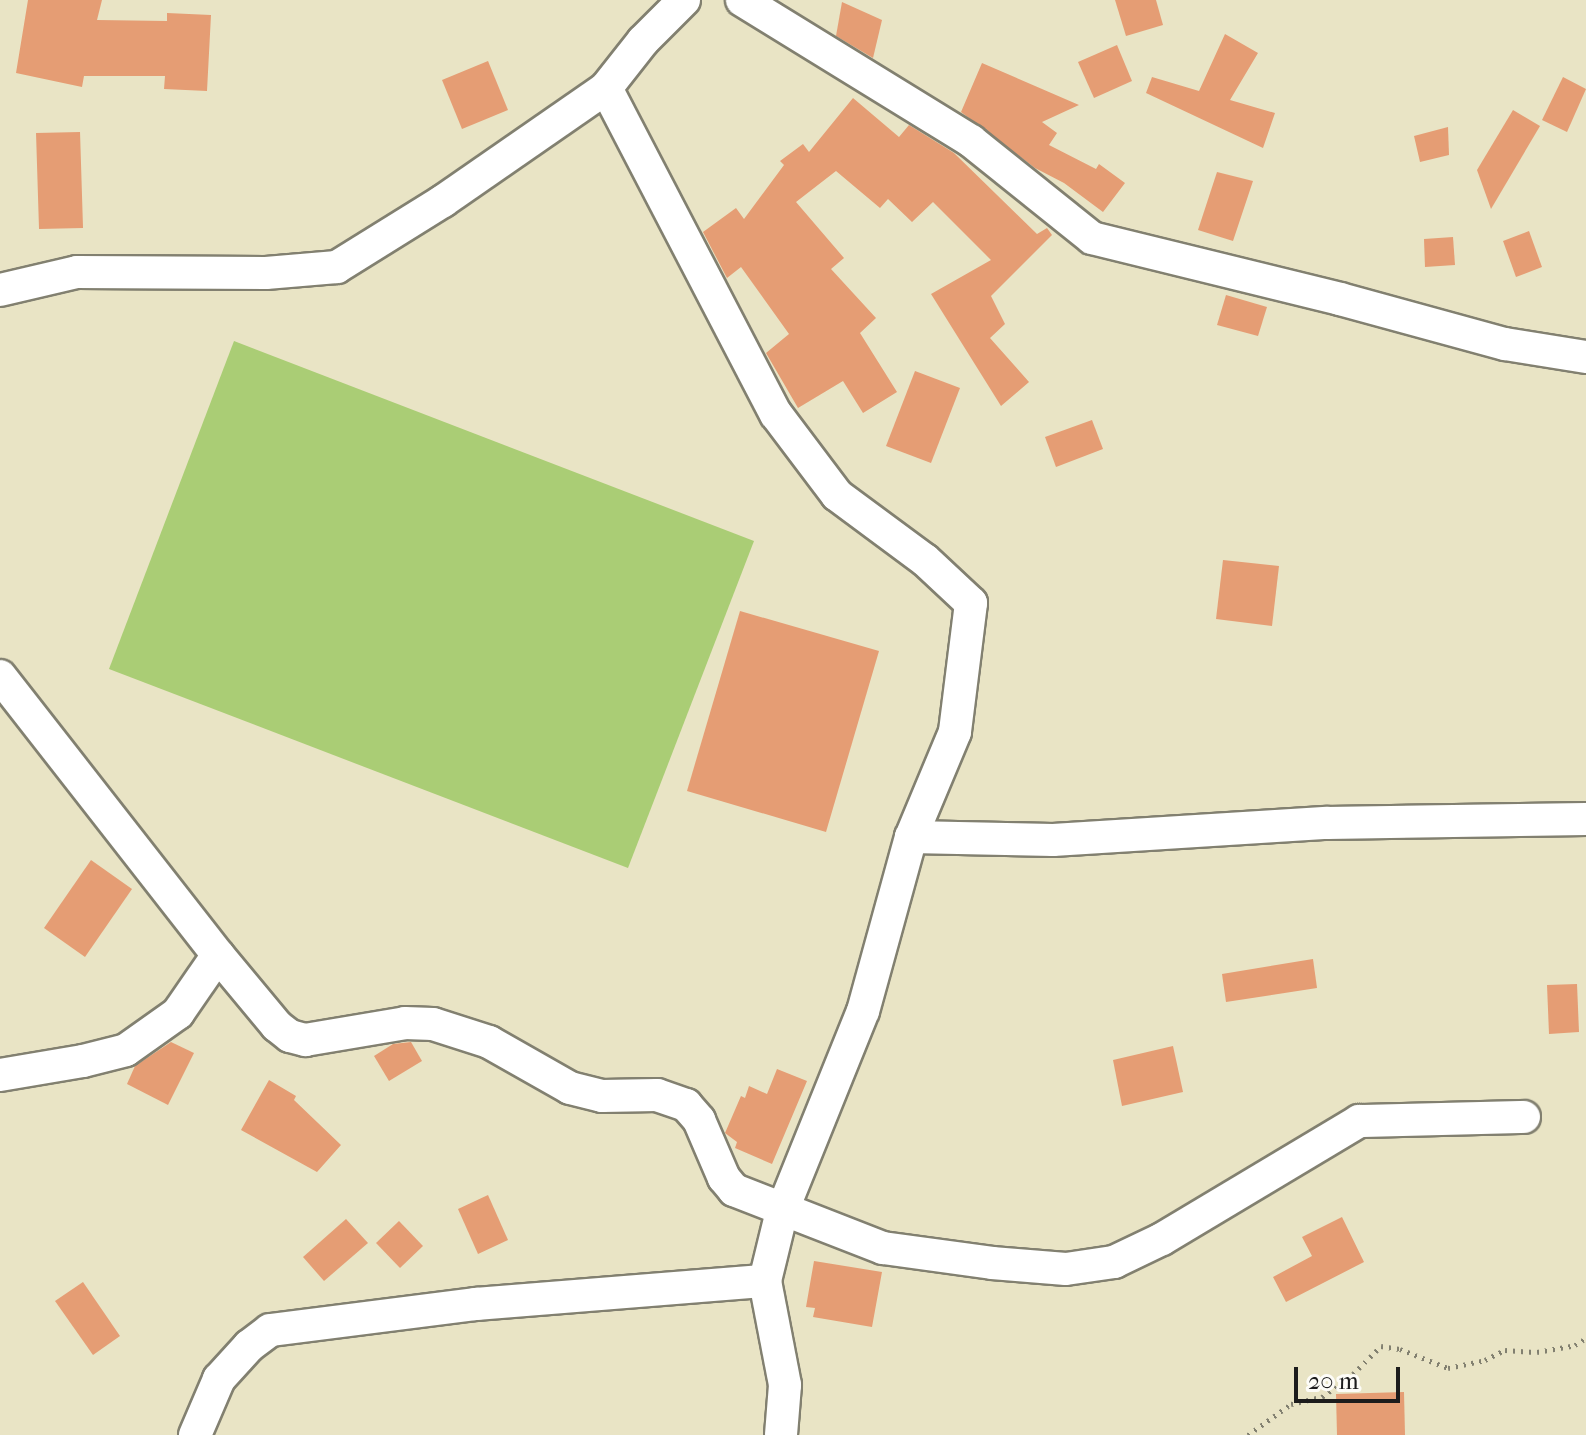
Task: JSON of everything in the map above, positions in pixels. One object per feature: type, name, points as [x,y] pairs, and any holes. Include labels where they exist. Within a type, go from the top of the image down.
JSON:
[{"type":"street","points":[[0,290],[77,272],[266,273],[337,267],[443,201],[606,88],[643,41],[684,0]]},
{"type":"street","points":[[742,0],[971,141],[1092,238],[1340,299],[1505,344],[1586,357]]},
{"type":"street","points":[[606,88],[776,414],[837,495],[925,560],[971,603],[955,732],[911,837],[863,1011],[782,1211],[765,1281],[785,1385],[781,1435]]},
{"type":"street","points":[[0,676],[218,955],[277,1026],[290,1036],[305,1040],[405,1023],[433,1024],[489,1042],[570,1088],[602,1096],[657,1095],[686,1105],[699,1120],[724,1178],[734,1190],[883,1248],[1066,1269],[1114,1262],[1162,1239],[1359,1121],[1524,1117]]},
{"type":"street","points":[[911,837],[1053,840],[1327,823],[1586,819]]},
{"type":"street","points":[[0,1075],[83,1061],[126,1050],[178,1013],[218,955]]},
{"type":"street","points":[[195,1435],[219,1379],[249,1346],[270,1330],[476,1304],[765,1281]]},
{"type":"path","points":[[1248,1435],[1291,1404],[1322,1397],[1353,1374],[1381,1346],[1400,1349],[1448,1368],[1485,1360],[1505,1350],[1537,1352],[1575,1345],[1586,1338]]},
{"type":"green space","points":[[234,341],[754,541],[628,868],[109,669]]},
{"type":"building","points":[[28,0],[102,0],[97,20],[167,21],[167,13],[211,15],[207,91],[164,89],[165,76],[84,76],[82,87],[16,73]]},
{"type":"building","points":[[1115,0],[1156,0],[1163,25],[1126,36]]},
{"type":"building","points":[[842,2],[882,20],[873,58],[836,36]]},
{"type":"building","points":[[1225,34],[1258,53],[1230,100],[1275,113],[1263,148],[1146,93],[1152,77],[1199,91]]},
{"type":"building","points":[[1117,45],[1132,81],[1094,98],[1078,62]]},
{"type":"building","points":[[488,61],[508,110],[462,129],[442,80]]},
{"type":"building","points":[[982,63],[1079,105],[1042,122],[1057,133],[1049,145],[1096,169],[1099,164],[1125,183],[1103,212],[1064,183],[1035,168],[961,112]]},
{"type":"building","points":[[1563,77],[1586,89],[1567,132],[1542,120]]},
{"type":"building","points":[[853,98],[899,137],[909,125],[954,153],[1037,234],[1047,228],[1052,235],[991,296],[1005,324],[990,338],[1029,382],[1001,406],[931,294],[991,260],[933,202],[912,222],[888,199],[880,208],[836,171],[796,202],[844,258],[831,269],[876,318],[860,333],[897,392],[863,413],[843,381],[798,408],[766,353],[789,334],[741,267],[727,278],[703,232],[736,208],[744,219],[784,165],[780,161],[803,144],[809,152]]},
{"type":"building","points":[[1513,110],[1540,126],[1491,209],[1477,170]]},
{"type":"building","points":[[1448,127],[1449,155],[1420,162],[1414,136]]},
{"type":"building","points":[[80,132],[83,228],[39,229],[36,133]]},
{"type":"building","points":[[1217,172],[1253,181],[1233,241],[1198,230]]},
{"type":"building","points":[[1529,231],[1542,267],[1516,277],[1503,241]]},
{"type":"building","points":[[1453,237],[1455,265],[1425,267],[1424,239]]},
{"type":"building","points":[[1226,295],[1267,307],[1258,336],[1217,325]]},
{"type":"building","points":[[915,371],[960,388],[931,463],[886,446]]},
{"type":"building","points":[[1092,420],[1103,449],[1056,467],[1045,437]]},
{"type":"building","points":[[1223,560],[1279,566],[1272,626],[1216,619]]},
{"type":"building","points":[[740,611],[879,651],[826,832],[687,791]]},
{"type":"building","points":[[91,860],[132,889],[85,957],[44,928]]},
{"type":"building","points":[[1313,959],[1317,988],[1226,1002],[1222,974]]},
{"type":"building","points":[[1577,984],[1579,1032],[1549,1034],[1547,985]]},
{"type":"building","points":[[171,1042],[194,1053],[168,1105],[127,1084],[135,1066]]},
{"type":"building","points":[[411,1042],[422,1061],[389,1081],[374,1056],[393,1044]]},
{"type":"building","points":[[1173,1046],[1183,1092],[1122,1106],[1113,1060]]},
{"type":"building","points":[[777,1069],[807,1081],[772,1164],[735,1148],[737,1142],[725,1133],[741,1096],[745,1098],[749,1086],[767,1094]]},
{"type":"building","points":[[269,1080],[296,1096],[294,1100],[341,1145],[317,1172],[241,1130]]},
{"type":"building","points":[[488,1195],[508,1240],[478,1254],[458,1209]]},
{"type":"building","points":[[1342,1217],[1364,1262],[1286,1302],[1273,1277],[1312,1256],[1302,1237]]},
{"type":"building","points":[[346,1219],[368,1243],[324,1281],[303,1257]]},
{"type":"building","points":[[399,1221],[423,1246],[400,1268],[376,1243]]},
{"type":"building","points":[[814,1261],[882,1272],[872,1327],[813,1317],[815,1308],[806,1307]]},
{"type":"building","points":[[83,1282],[120,1336],[93,1355],[55,1301]]},
{"type":"building","points":[[1404,1392],[1405,1435],[1337,1435],[1336,1394]]}]
